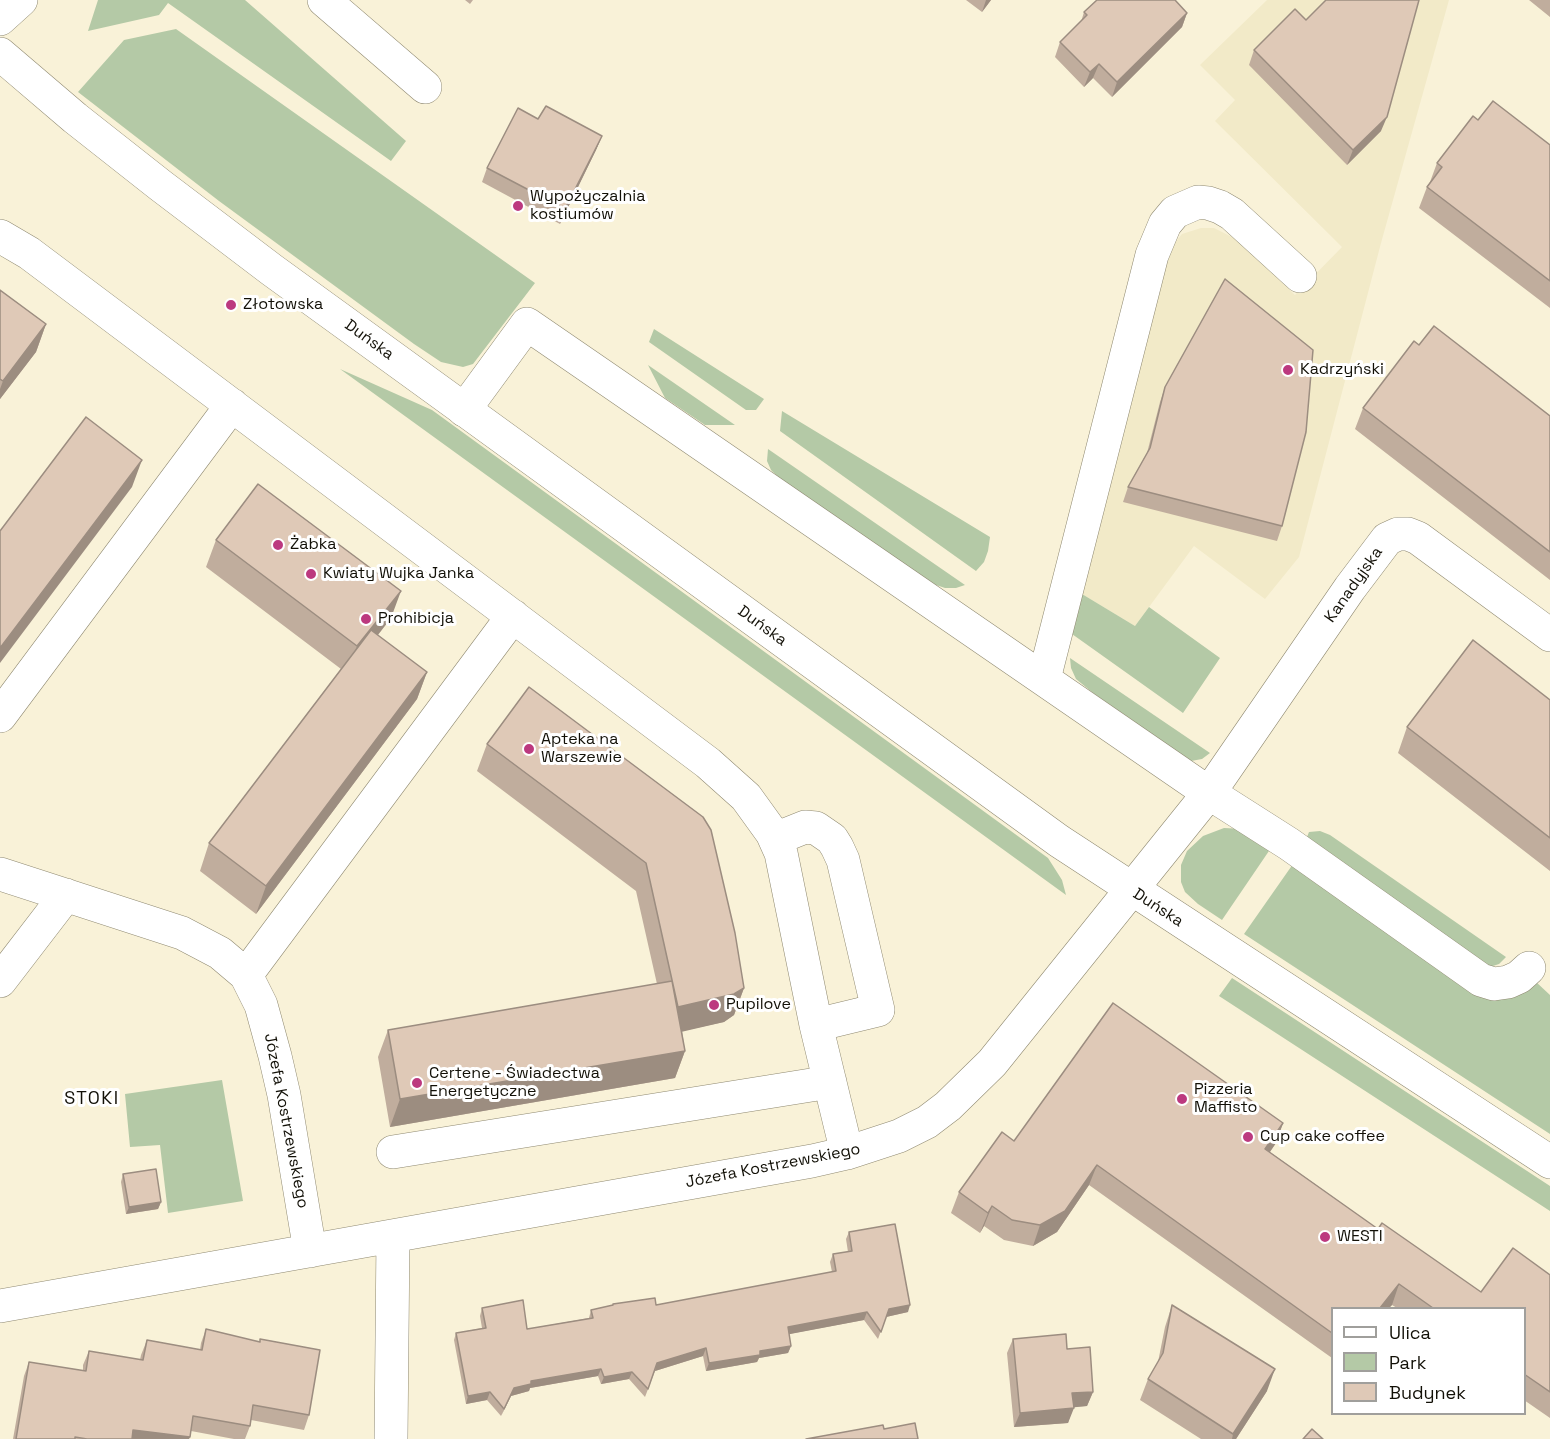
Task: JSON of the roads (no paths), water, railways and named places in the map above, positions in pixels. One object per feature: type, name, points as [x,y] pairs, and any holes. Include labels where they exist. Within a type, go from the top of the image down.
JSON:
[{"type":"street","points":[[0,19],[21,0]]},
{"type":"street","points":[[324,0],[425,87]]},
{"type":"street","name":"Duńska","points":[[0,54],[75,118],[160,185],[464,410],[1050,835],[1550,1162]]},
{"type":"street","points":[[1044,679],[1152,255],[1165,224],[1175,212],[1198,202],[1220,207],[1232,214],[1300,276]]},
{"type":"street","points":[[0,236],[29,253],[725,776],[756,809],[781,853],[816,1025],[847,1153]]},
{"type":"street","points":[[464,410],[527,324],[1209,793],[1289,844],[1481,980],[1494,984],[1508,982],[1519,977],[1529,968]]},
{"type":"street","points":[[0,716],[232,405]]},
{"type":"street","name":"Kanadyjska","points":[[1131,890],[1209,793],[1350,588],[1387,539],[1398,534],[1408,534],[1418,538],[1550,635]]},
{"type":"street","points":[[246,975],[513,616]]},
{"type":"street","points":[[775,839],[805,827],[816,828],[832,838],[843,860],[878,1010],[816,1025]]},
{"type":"street","name":"Józefa Kostrzewskiego","points":[[0,874],[182,933],[220,953],[246,975],[261,1005],[272,1041],[284,1095],[310,1251]]},
{"type":"street","name":"Józefa Kostrzewskiego","points":[[0,1306],[847,1153],[899,1136],[927,1122],[948,1106],[992,1063],[1131,890]]},
{"type":"street","points":[[0,981],[66,895]]},
{"type":"street","points":[[393,1152],[830,1082]]},
{"type":"street","points":[[391,1439],[393,1236]]},
{"type":"place","name":"Wypożyczalnia kostiumów","points":[[518,206]]},
{"type":"place","name":"Złotowska","points":[[231,305]]},
{"type":"place","name":"Kadrzyński","points":[[1288,370]]},
{"type":"place","name":"Żabka","points":[[278,545]]},
{"type":"place","name":"Kwiaty Wujka Janka","points":[[311,574]]},
{"type":"place","name":"Prohibicja","points":[[366,619]]},
{"type":"place","name":"Apteka na Warszewie","points":[[529,749]]},
{"type":"place","name":"Pupilove","points":[[714,1005]]},
{"type":"place","name":"Certene - Świadectwa Energetyczne","points":[[417,1083]]},
{"type":"place","name":"Pizzeria Maffisto","points":[[1182,1099]]},
{"type":"place","name":"Cup cake coffee","points":[[1248,1137]]},
{"type":"place","name":"WESTI","points":[[1325,1237]]},
{"type":"district","name":"STOKI","points":[[92,1099]]}]
